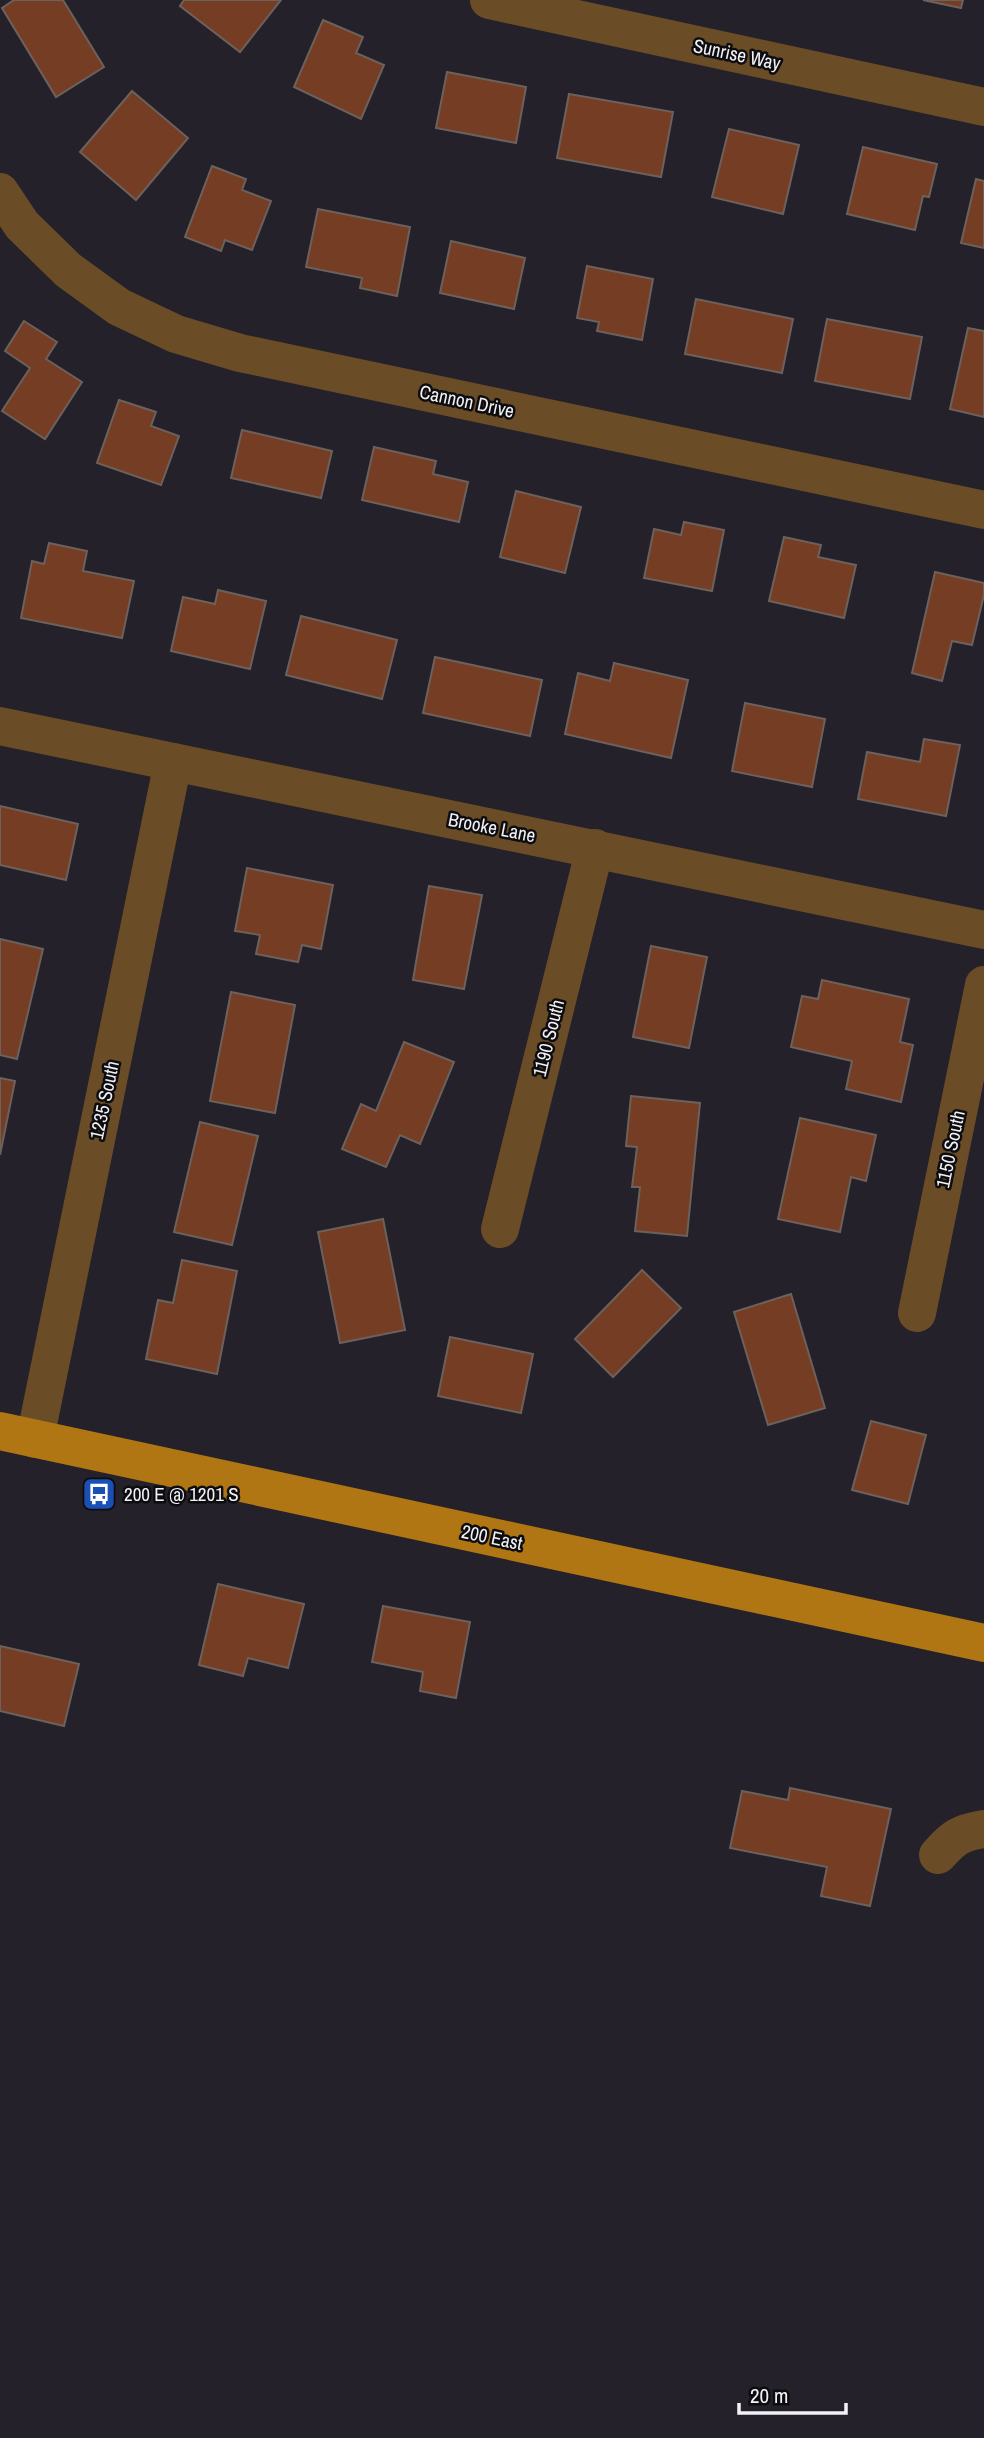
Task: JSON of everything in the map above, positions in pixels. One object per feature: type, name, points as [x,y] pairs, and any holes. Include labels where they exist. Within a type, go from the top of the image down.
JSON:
[{"type":"main road","name":"200 East","points":[[18,1435],[984,1643]]},
{"type":"street","name":"Sunrise Way","points":[[489,0],[984,107]]},
{"type":"street","name":"Cannon Drive","points":[[0,192],[22,225],[68,270],[120,307],[176,334],[240,353],[984,510]]},
{"type":"street","name":"Brooke Lane","points":[[0,726],[984,930]]},
{"type":"street","name":"1235 South","points":[[18,1435],[173,762]]},
{"type":"street","name":"1190 South","points":[[500,1229],[595,848]]},
{"type":"street","name":"1150 South","points":[[917,1313],[984,985]]},
{"type":"street","points":[[937,1855],[953,1838],[966,1832],[984,1829]]},
{"type":"building","points":[[14,0],[63,0],[104,67],[56,97],[2,8]]},
{"type":"building","points":[[184,0],[281,0],[240,52],[180,6]]},
{"type":"building","points":[[923,0],[963,0],[961,8]]},
{"type":"building","points":[[323,20],[363,37],[356,53],[384,65],[361,119],[294,87]]},
{"type":"building","points":[[447,72],[526,87],[516,143],[436,128]]},
{"type":"building","points":[[132,91],[188,138],[136,200],[80,152]]},
{"type":"building","points":[[569,94],[673,112],[661,177],[557,158]]},
{"type":"building","points":[[729,129],[799,145],[783,214],[712,197]]},
{"type":"building","points":[[863,147],[937,164],[929,197],[923,196],[915,230],[847,214]]},
{"type":"building","points":[[212,166],[246,179],[242,190],[271,201],[252,250],[225,240],[221,251],[185,237]]},
{"type":"building","points":[[976,179],[984,181],[984,248],[961,243]]},
{"type":"building","points":[[318,209],[410,227],[397,296],[360,288],[362,278],[306,267]]},
{"type":"building","points":[[451,241],[525,258],[514,309],[440,293]]},
{"type":"building","points":[[587,266],[653,279],[642,340],[597,331],[599,322],[577,318]]},
{"type":"building","points":[[696,299],[793,319],[782,373],[685,354]]},
{"type":"building","points":[[827,319],[922,337],[910,399],[815,381]]},
{"type":"building","points":[[24,321],[57,342],[46,359],[82,382],[45,439],[2,411],[30,368],[5,351]]},
{"type":"building","points":[[968,328],[984,331],[984,417],[950,409]]},
{"type":"building","points":[[119,400],[156,412],[151,426],[179,436],[161,485],[97,463]]},
{"type":"building","points":[[242,430],[332,451],[321,498],[231,478]]},
{"type":"building","points":[[374,447],[436,461],[433,474],[468,482],[459,522],[362,500]]},
{"type":"building","points":[[516,491],[581,507],[565,573],[500,557]]},
{"type":"building","points":[[684,522],[724,530],[712,591],[644,578],[654,529],[681,535]]},
{"type":"building","points":[[784,537],[821,545],[818,557],[856,565],[844,618],[769,601]]},
{"type":"building","points":[[49,543],[87,551],[83,571],[134,581],[122,638],[21,618],[32,561],[44,564]]},
{"type":"building","points":[[935,572],[984,583],[984,595],[972,645],[952,641],[942,681],[912,673]]},
{"type":"building","points":[[218,590],[266,601],[250,669],[171,651],[183,597],[215,604]]},
{"type":"building","points":[[301,616],[397,640],[382,699],[286,675]]},
{"type":"building","points":[[435,657],[542,680],[530,736],[423,713]]},
{"type":"building","points":[[614,663],[688,680],[671,758],[565,734],[578,673],[610,681]]},
{"type":"building","points":[[745,703],[825,719],[812,787],[732,771]]},
{"type":"building","points":[[924,739],[960,745],[946,816],[858,799],[867,752],[920,762]]},
{"type":"building","points":[[0,806],[78,824],[66,880],[0,865]]},
{"type":"building","points":[[247,868],[333,885],[321,949],[302,945],[298,962],[256,954],[260,935],[235,931]]},
{"type":"building","points":[[429,886],[482,895],[464,989],[413,980]]},
{"type":"building","points":[[0,939],[43,949],[17,1059],[0,1055]]},
{"type":"building","points":[[651,946],[707,957],[689,1048],[633,1037]]},
{"type":"building","points":[[822,980],[909,999],[900,1042],[913,1045],[901,1102],[846,1089],[852,1061],[791,1047],[802,996],[818,999]]},
{"type":"building","points":[[231,992],[295,1005],[275,1113],[210,1101]]},
{"type":"building","points":[[404,1042],[454,1062],[420,1144],[400,1135],[386,1167],[342,1149],[361,1104],[376,1111]]},
{"type":"building","points":[[0,1078],[15,1081],[0,1155]]},
{"type":"building","points":[[631,1096],[700,1103],[687,1236],[635,1231],[640,1187],[632,1187],[637,1147],[626,1146]]},
{"type":"building","points":[[800,1118],[876,1135],[866,1181],[851,1177],[840,1232],[778,1219]]},
{"type":"building","points":[[200,1122],[258,1136],[232,1245],[174,1232]]},
{"type":"building","points":[[383,1219],[405,1330],[340,1343],[318,1232]]},
{"type":"building","points":[[182,1260],[237,1271],[217,1374],[146,1359],[158,1300],[173,1303]]},
{"type":"building","points":[[642,1270],[681,1308],[613,1377],[575,1339]]},
{"type":"building","points":[[791,1294],[825,1408],[768,1425],[734,1312]]},
{"type":"building","points":[[450,1337],[533,1354],[521,1413],[438,1396]]},
{"type":"building","points":[[871,1421],[926,1435],[908,1504],[852,1490]]},
{"type":"building","points":[[218,1584],[304,1604],[288,1668],[248,1658],[243,1676],[199,1665]]},
{"type":"building","points":[[383,1606],[470,1622],[456,1698],[420,1691],[423,1672],[372,1662]]},
{"type":"building","points":[[0,1646],[79,1664],[64,1726],[0,1711]]},
{"type":"building","points":[[790,1788],[891,1809],[870,1906],[821,1896],[827,1867],[730,1848],[742,1791],[788,1800]]},
{"type":"place","name":"200 E @ 1201 S","points":[[99,1494]]}]
